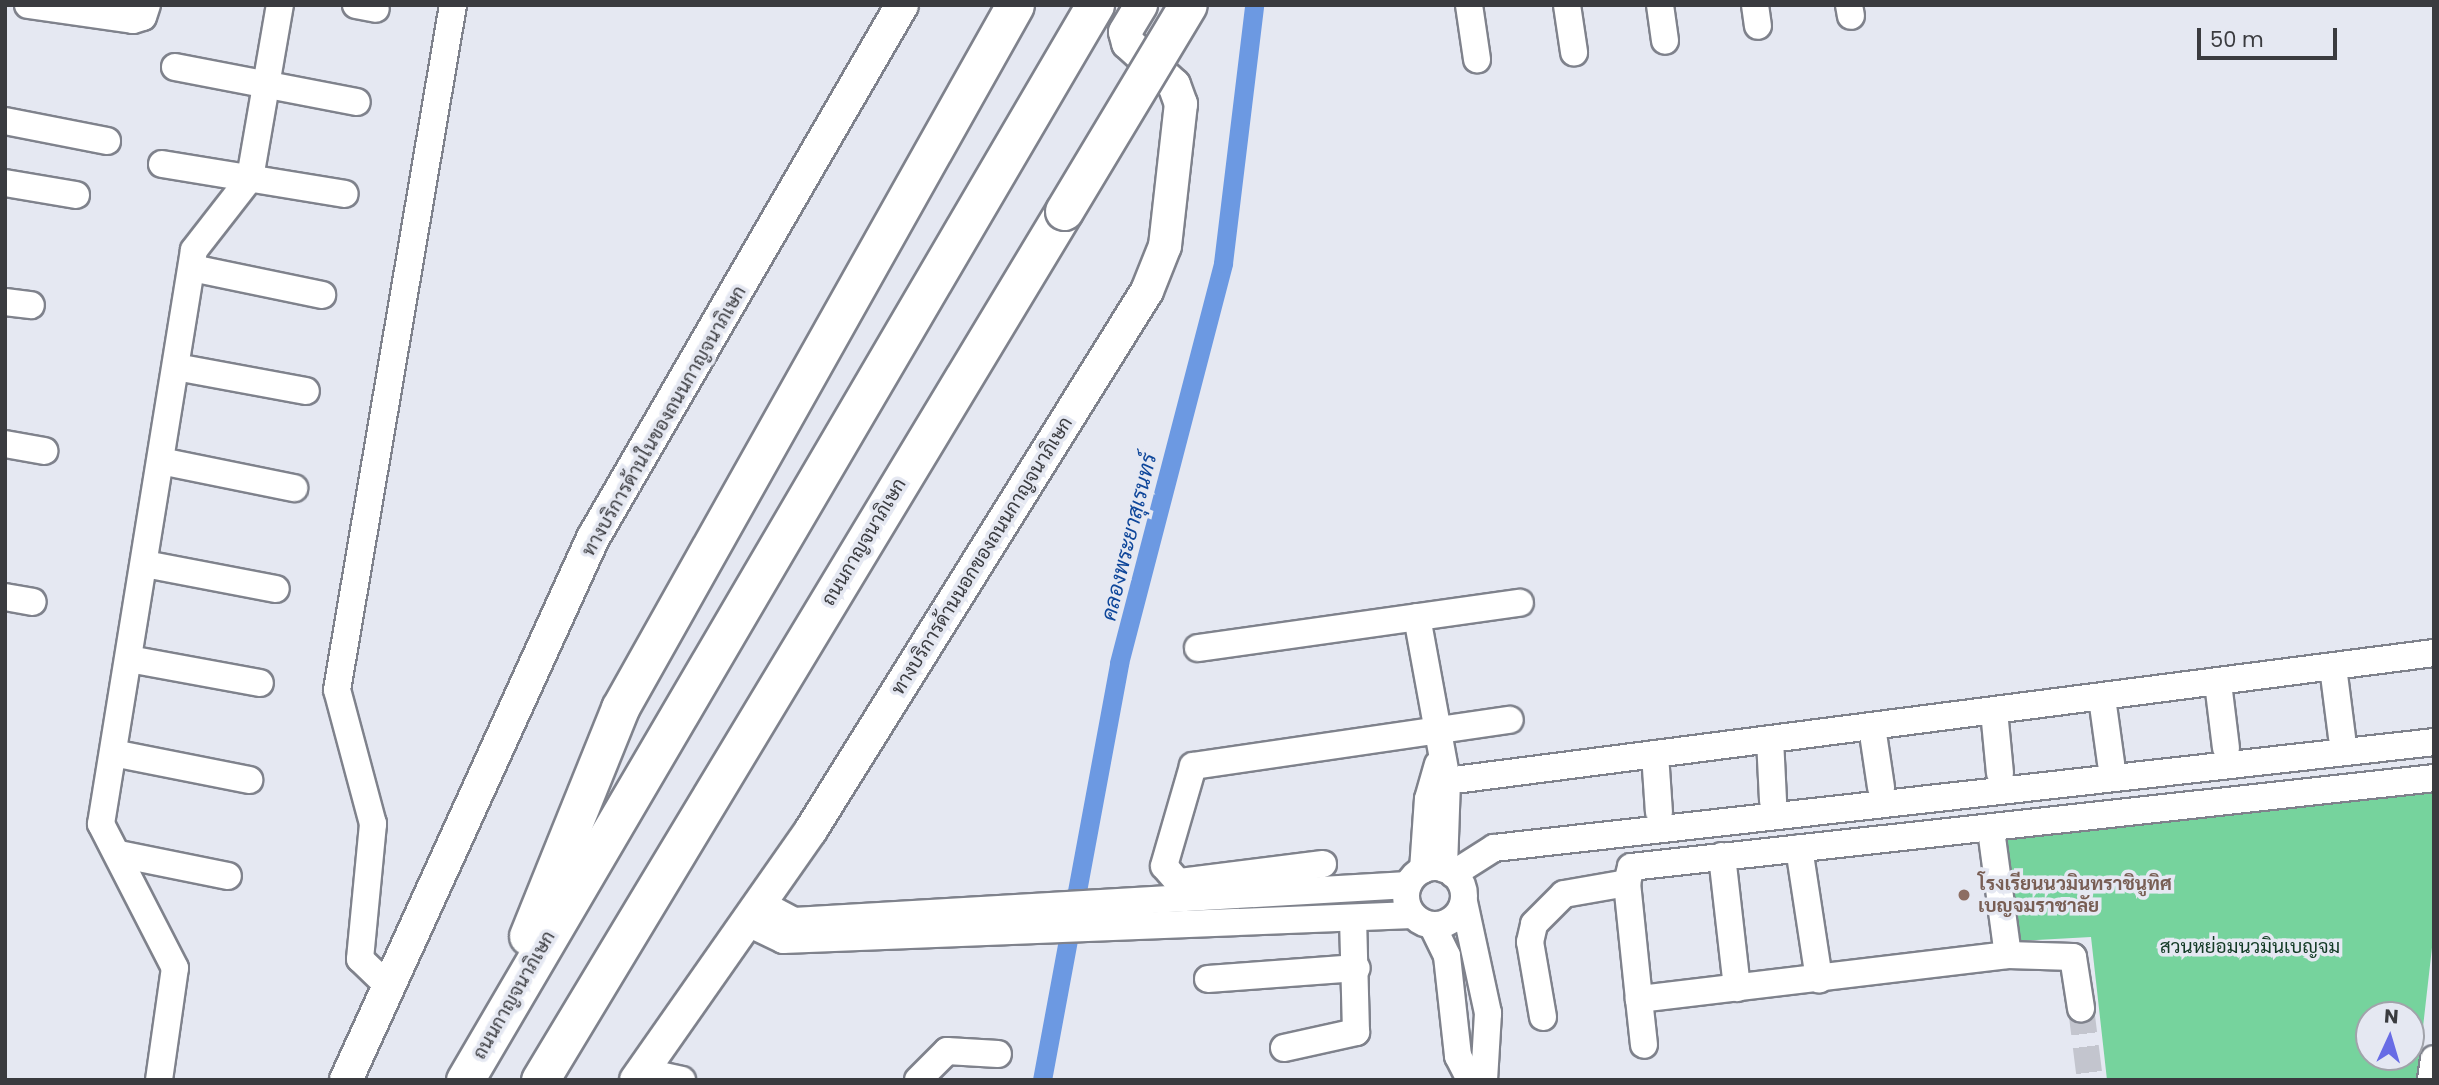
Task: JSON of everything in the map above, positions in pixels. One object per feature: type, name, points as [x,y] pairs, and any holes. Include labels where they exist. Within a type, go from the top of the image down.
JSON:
[{"type":"highway","points":[[472,1067],[620,708],[1015,5]]},
{"type":"highway","name":"ถนนกาญจนาภิเษก","points":[[472,1067],[1095,5]]},
{"type":"highway","name":"ถนนกาญจนาภิเษก","points":[[540,1080],[1188,5]]},
{"type":"main road","name":"ทางบริการด้านในของถนนกาญจนาภิเษก","points":[[346,1080],[387,984],[593,538],[902,5]]},
{"type":"main road","name":"ทางบริการด้านนอกของถนนกาญจนาภิเษก","points":[[638,1075],[753,912],[1147,291],[1165,246],[1181,104],[1174,85],[1128,43],[1125,32],[1141,5]]},
{"type":"street","points":[[28,5],[133,20],[143,17],[146,5]]},
{"type":"street","points":[[159,1080],[175,968],[119,854],[101,824],[194,250],[250,178],[280,5]]},
{"type":"street","points":[[387,984],[360,959],[373,824],[337,690],[453,5]]},
{"type":"street","points":[[1469,5],[1476,59]]},
{"type":"street","points":[[1567,5],[1574,52]]},
{"type":"street","points":[[1660,5],[1665,41]]},
{"type":"street","points":[[175,67],[357,102]]},
{"type":"street","points":[[5,121],[107,141]]},
{"type":"street","points":[[162,164],[345,194]]},
{"type":"street","points":[[5,183],[76,195]]},
{"type":"street","points":[[192,268],[322,295]]},
{"type":"street","points":[[5,302],[31,305]]},
{"type":"street","points":[[176,367],[306,391]]},
{"type":"street","points":[[5,444],[44,451]]},
{"type":"street","points":[[161,461],[294,488]]},
{"type":"street","points":[[145,564],[276,589]]},
{"type":"street","points":[[5,597],[33,602]]},
{"type":"street","points":[[1198,648],[1520,603]]},
{"type":"street","points":[[1418,617],[1443,770],[1428,799],[1432,874],[1423,920],[1447,956],[1458,1056],[1470,1080]]},
{"type":"street","points":[[1443,770],[1655,754],[2434,653]]},
{"type":"street","points":[[129,659],[260,683]]},
{"type":"street","points":[[2333,667],[2342,737]]},
{"type":"street","points":[[2218,683],[2226,748]]},
{"type":"street","points":[[2102,698],[2111,763]]},
{"type":"street","points":[[1994,711],[2000,773]]},
{"type":"street","points":[[1323,864],[1178,882],[1164,866],[1193,766],[1510,720]]},
{"type":"street","points":[[1872,727],[1881,787]]},
{"type":"street","points":[[1770,740],[1773,801]]},
{"type":"street","points":[[1204,913],[1432,874],[1494,848],[2434,742]]},
{"type":"street","points":[[113,753],[249,780]]},
{"type":"street","points":[[1655,754],[1659,812]]},
{"type":"street","points":[[1644,1045],[1627,883],[1631,867],[1991,830],[2434,778]]},
{"type":"street","points":[[1991,830],[2008,955]]},
{"type":"street","points":[[1799,848],[1819,979]]},
{"type":"street","points":[[119,854],[228,876]]},
{"type":"street","points":[[1722,856],[1737,988]]},
{"type":"street","points":[[1432,874],[1464,902],[1488,1013],[1483,1080]]},
{"type":"street","points":[[1543,1017],[1530,942],[1534,924],[1564,894],[1627,883]]},
{"type":"street","points":[[753,912],[793,921],[942,925],[1174,913],[1423,920],[1455,917],[1464,902]]},
{"type":"street","points":[[1284,1048],[1356,1032],[1357,968],[1353,920]]},
{"type":"street","points":[[1639,999],[2008,955],[2073,957],[2081,1008]]},
{"type":"street","points":[[1208,979],[1357,968]]},
{"type":"street","points":[[918,1080],[947,1051],[998,1054]]},
{"type":"street","points":[[2431,1080],[2434,1059]]},
{"type":"street","points":[[638,1075],[682,1080]]},
{"type":"green space","name":"สวนหย่อมนวมินเบญจม","points":[[2434,792],[2434,930],[2425,1009],[2425,1001],[2355,1001],[2355,1071],[2418,1071],[2417,1080],[2107,1080],[2091,937],[2018,941],[2005,840]]},
{"type":"waterway","name":"คลองพระยาสุเรนทร์","points":[[1042,1080],[1119,663],[1223,263],[1254,5]]},
{"type":"tunnel","points":[[2081,1008],[2090,1080]]},
{"type":"place","name":"โรงเรียนนวมินทราชินูทิศ เบญจมราชาลัย","points":[[1964,895]]}]
